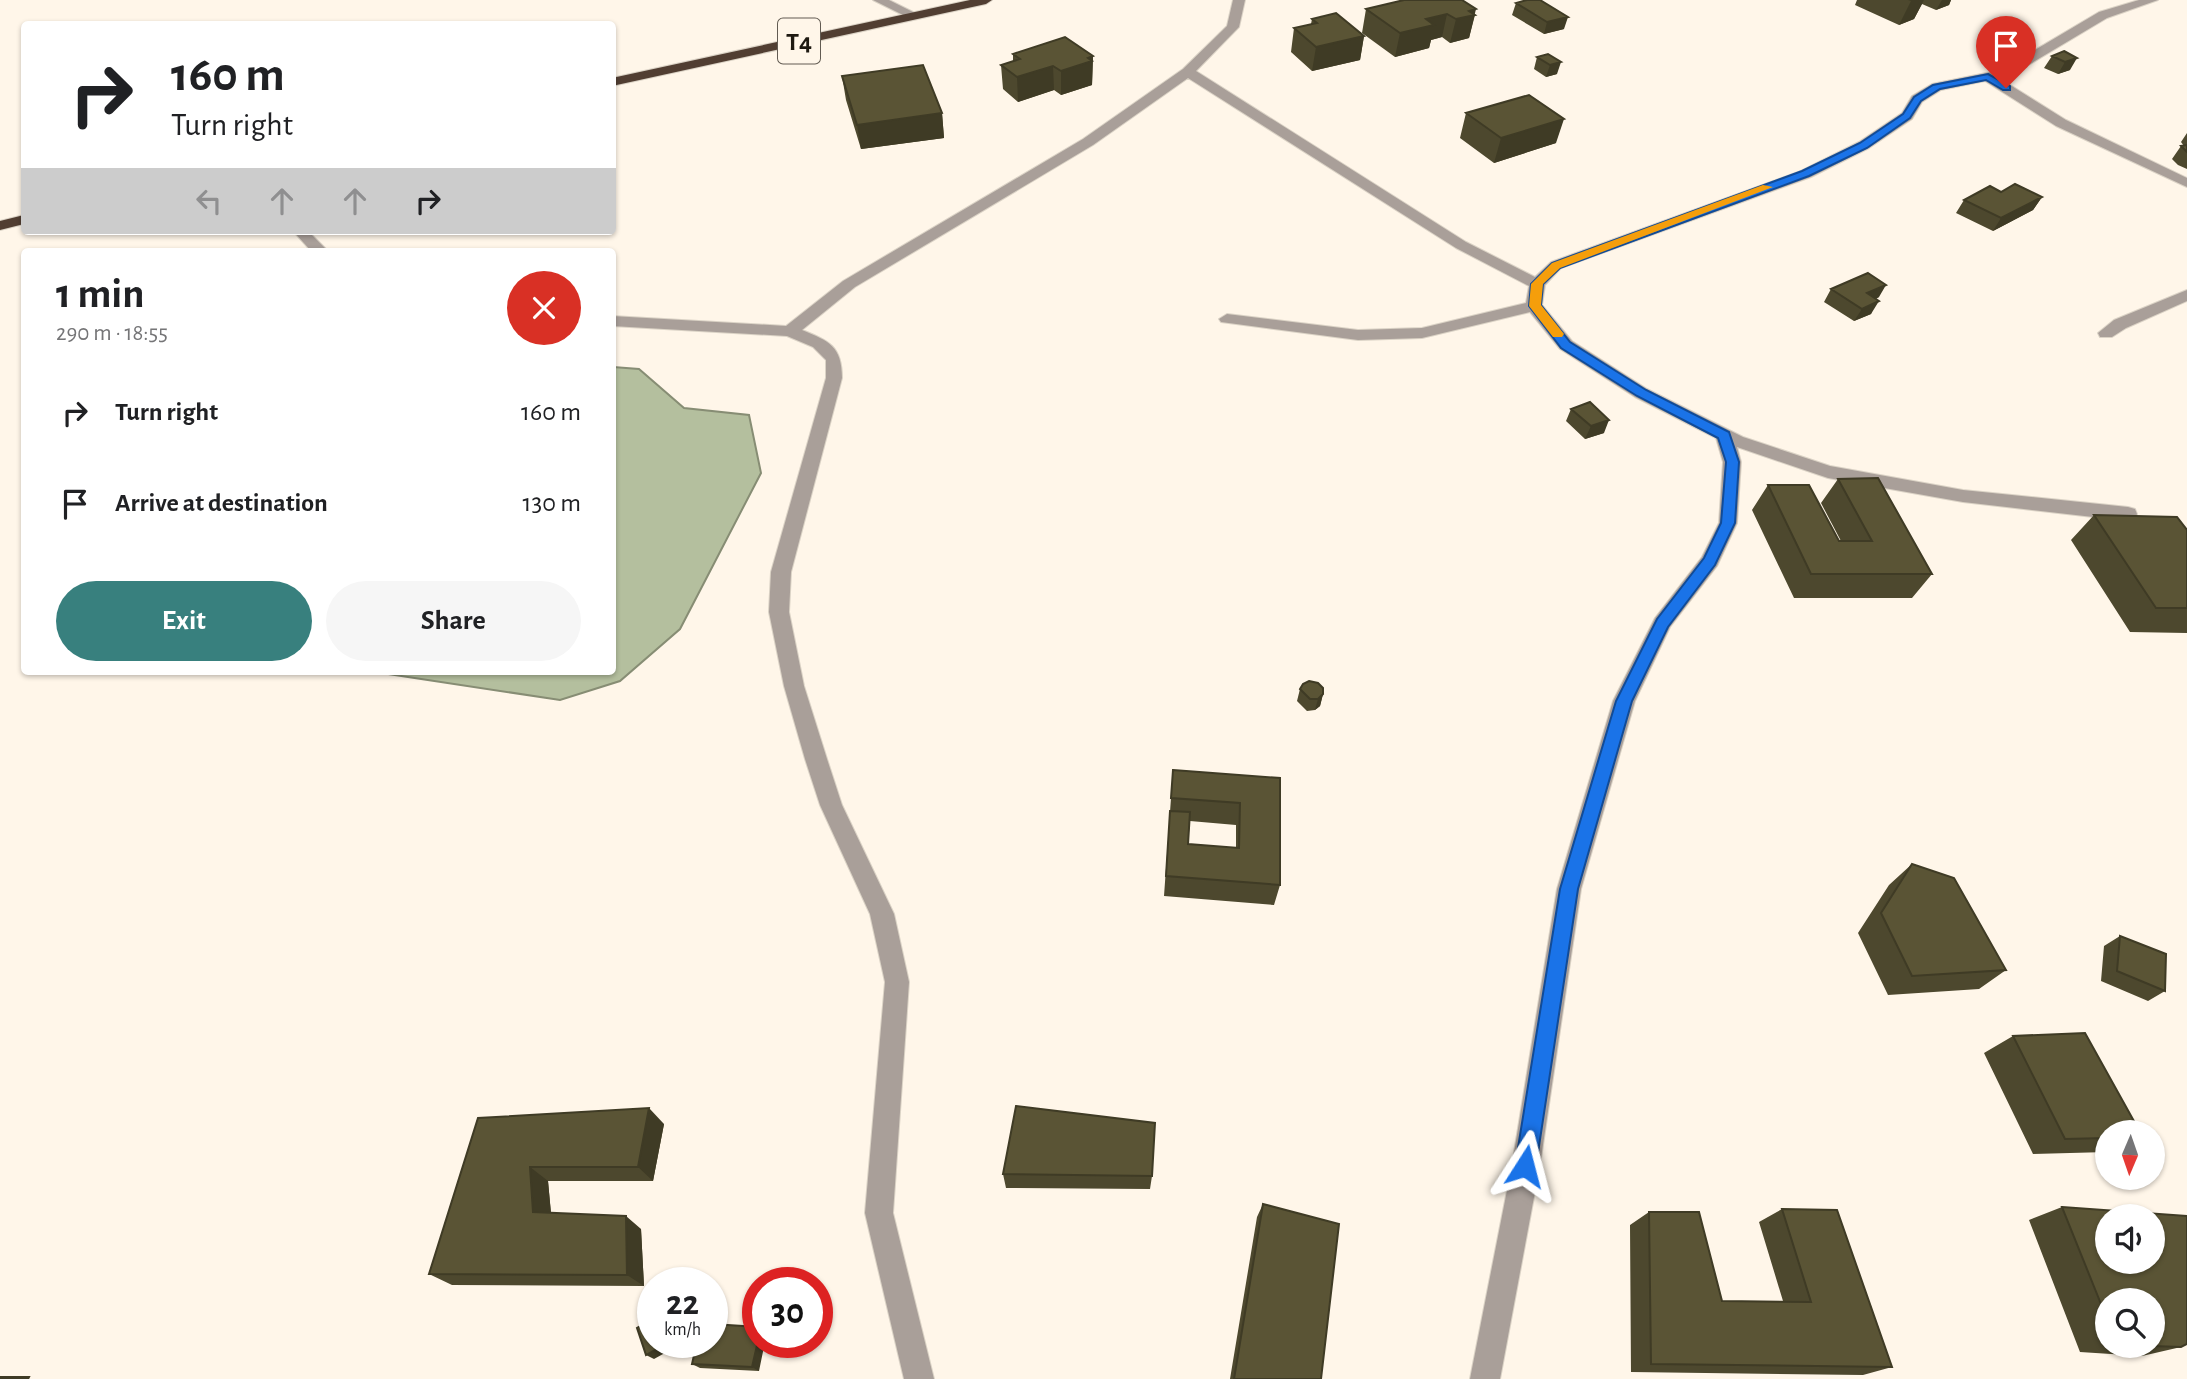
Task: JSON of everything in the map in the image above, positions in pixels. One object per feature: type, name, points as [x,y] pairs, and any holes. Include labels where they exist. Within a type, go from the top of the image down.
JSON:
[{"type":"highway","name":"T4","points":[[616,81],[986,0]]},
{"type":"highway","points":[[0,226],[21,220]]},
{"type":"street","points":[[879,0],[913,15]]},
{"type":"street","points":[[790,331],[849,284],[932,232],[1088,142],[1188,72],[1233,27],[1239,0]]},
{"type":"street","points":[[2128,514],[1963,496],[1828,472],[1724,435],[1641,393],[1566,345],[1535,306],[1537,284],[1556,265],[1805,174],[1864,145],[1907,116],[1917,99],[1937,87],[2005,74],[2104,15],[2152,0]]},
{"type":"street","points":[[1188,72],[1461,245],[1537,284]]},
{"type":"street","points":[[1988,77],[2061,122],[2187,183]]},
{"type":"street","points":[[304,235],[317,248]]},
{"type":"street","points":[[2106,333],[2120,324],[2187,295]]},
{"type":"street","points":[[1227,318],[1358,335],[1422,332],[1535,306]]},
{"type":"street","points":[[616,321],[790,331],[818,343],[834,359],[834,378],[781,572],[779,612],[794,687],[816,759],[831,805],[882,914],[897,982],[879,1213],[919,1379]]},
{"type":"street","points":[[1485,1379],[1525,1166],[1569,889],[1624,701],[1662,623],[1710,561],[1728,523],[1732,462],[1724,435]]},
{"type":"shaded area","points":[[616,367],[639,369],[684,408],[749,415],[761,473],[680,629],[620,681],[560,700],[395,675],[616,675]]},
{"type":"building","points":[[1404,0],[1462,0],[1476,9],[1469,11],[1475,15],[1456,19],[1447,14],[1426,19],[1434,25],[1400,33],[1366,9]]},
{"type":"building","points":[[1540,0],[1568,17],[1547,22],[1516,3]]},
{"type":"building","points":[[1336,13],[1364,36],[1316,47],[1294,28],[1317,23],[1312,19]]},
{"type":"building","points":[[1065,37],[1093,56],[1088,58],[1092,61],[1061,71],[1053,66],[1017,77],[1001,65],[1020,59],[1013,54]]},
{"type":"building","points":[[2064,51],[2077,58],[2065,62],[2052,56]]},
{"type":"building","points":[[1548,54],[1561,62],[1550,65],[1537,57]]},
{"type":"building","points":[[923,65],[942,113],[857,125],[842,76]]},
{"type":"building","points":[[1529,95],[1564,119],[1501,138],[1466,113]]},
{"type":"building","points":[[2015,184],[2042,197],[2001,218],[1964,200],[1990,186],[2001,192]]},
{"type":"building","points":[[1868,273],[1886,285],[1867,293],[1879,301],[1862,309],[1831,289]]},
{"type":"building","points":[[1590,402],[1609,420],[1591,426],[1571,409]]},
{"type":"building","points":[[1878,478],[1932,574],[1811,574],[1768,485],[1809,485],[1839,541],[1872,541],[1838,479]]},
{"type":"building","points":[[2094,515],[2177,517],[2187,530],[2187,608],[2156,608]]},
{"type":"building","points":[[1309,681],[1318,683],[1323,688],[1323,694],[1318,699],[1310,699],[1300,689]]},
{"type":"building","points":[[1173,770],[1280,778],[1280,885],[1166,876],[1170,811],[1190,812],[1188,844],[1239,848],[1240,803],[1171,798]]},
{"type":"building","points":[[1912,864],[1954,878],[2006,970],[1912,976],[1881,913]]},
{"type":"building","points":[[2120,936],[2166,954],[2165,991],[2117,971]]},
{"type":"building","points":[[2085,1033],[2133,1120],[2095,1120],[2095,1138],[2065,1139],[2013,1036]]},
{"type":"building","points":[[1016,1106],[1155,1123],[1152,1176],[1003,1174]]},
{"type":"building","points":[[649,1108],[638,1167],[530,1167],[533,1212],[626,1216],[627,1275],[429,1274],[478,1118]]},
{"type":"building","points":[[1263,1204],[1339,1224],[1321,1379],[1234,1379]]},
{"type":"building","points":[[2062,1207],[2095,1209],[2095,1274],[2165,1274],[2165,1214],[2187,1216],[2187,1344],[2181,1347],[2165,1346],[2165,1288],[2095,1289]]},
{"type":"building","points":[[1782,1209],[1837,1210],[1892,1367],[1651,1364],[1649,1212],[1699,1212],[1722,1301],[1811,1302]]},
{"type":"building","points":[[728,1325],[742,1326],[742,1358],[754,1358],[752,1367],[692,1364],[693,1358],[728,1358]]},
{"type":"building","points":[[0,1377],[29,1377],[0,1379]]},
{"type":"slow traffic","points":[[1557,334],[1535,306],[1537,284],[1556,265],[1767,187]]},
{"type":"route","points":[[1525,1166],[1569,889],[1624,701],[1662,623],[1710,561],[1728,523],[1732,485],[1732,462],[1724,435],[1641,393],[1566,345],[1535,306],[1537,284],[1556,265],[1805,174],[1864,145],[1907,116],[1917,99],[1937,87],[1988,77],[2006,88]]}]
